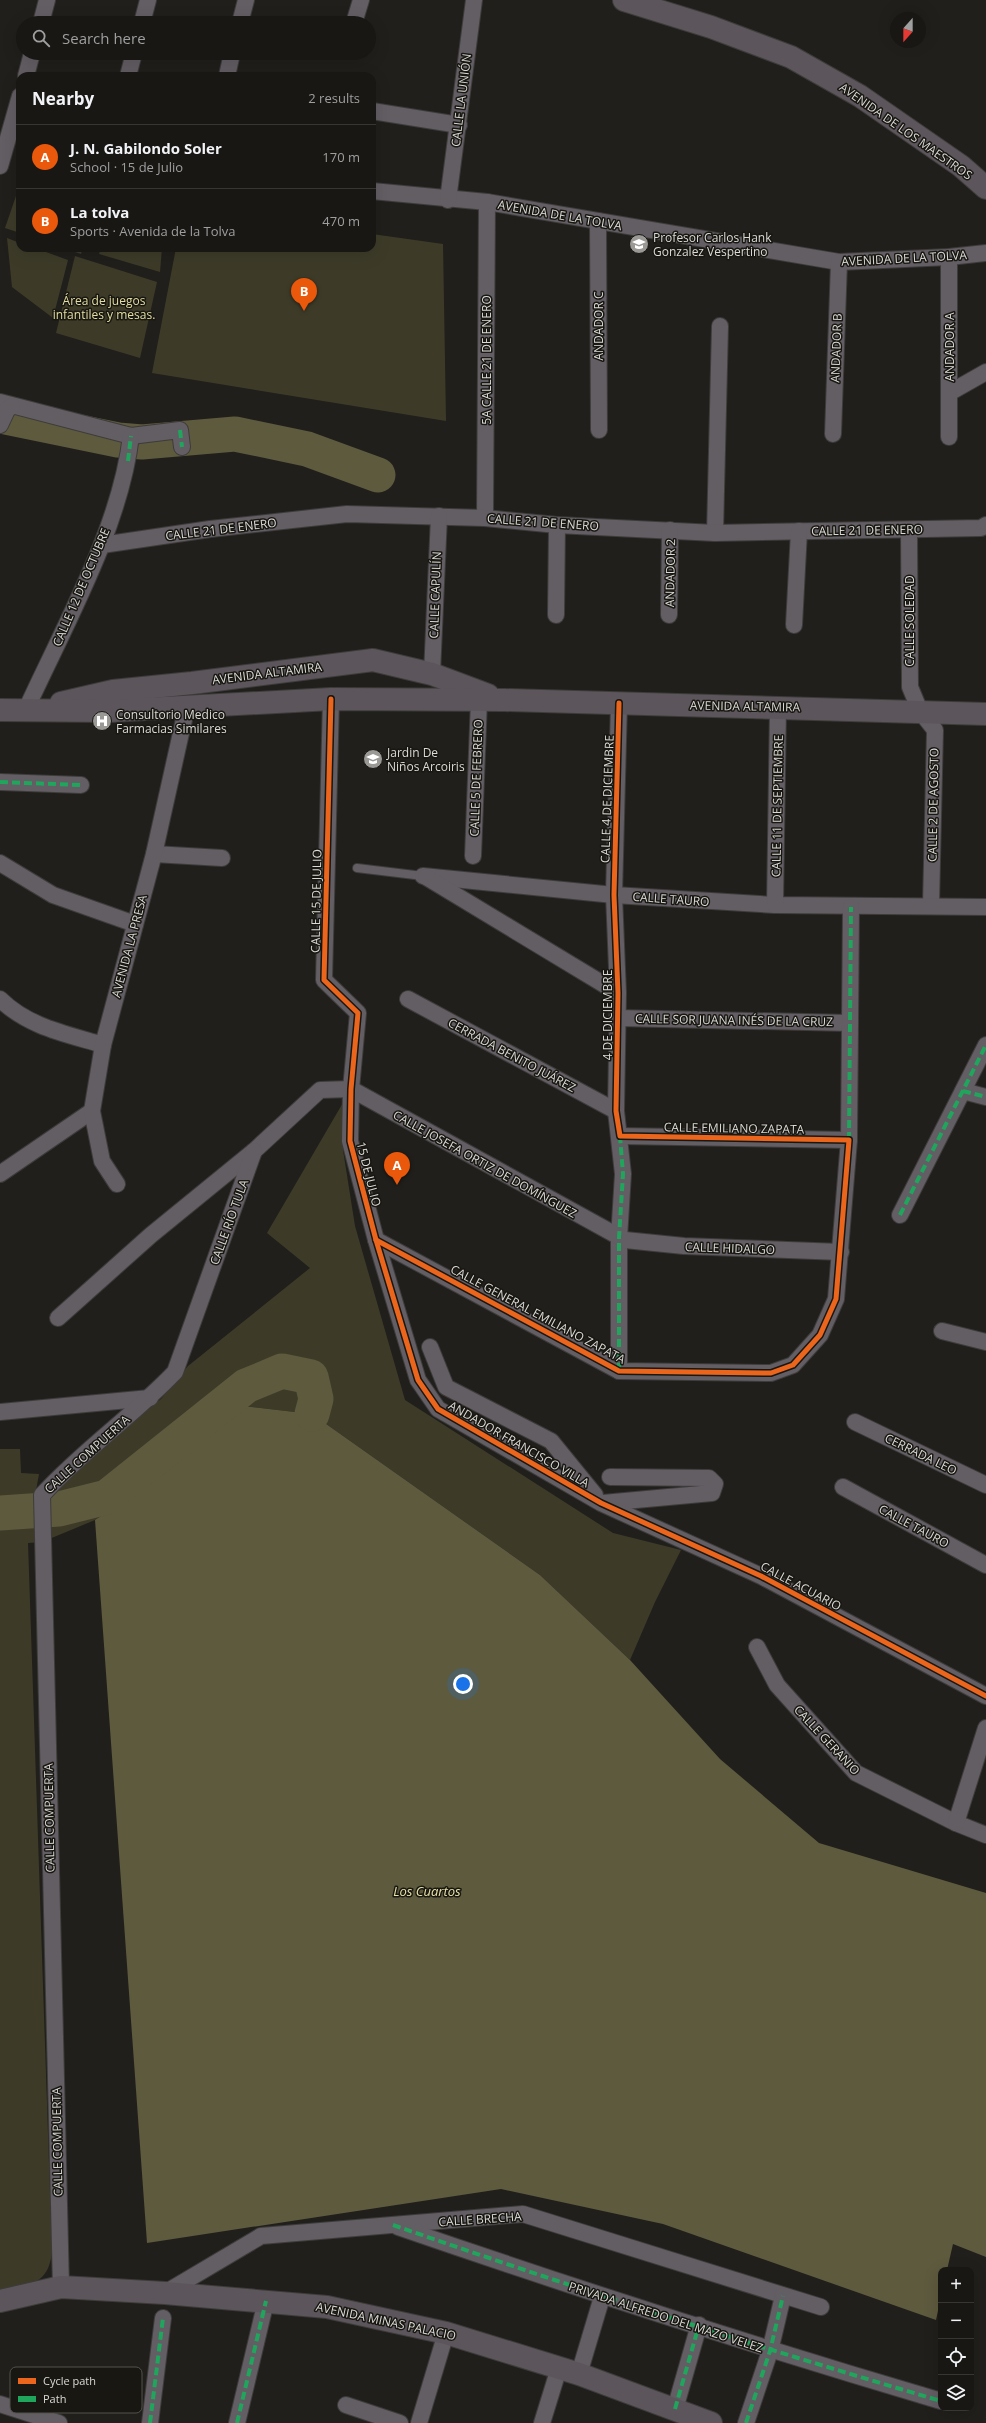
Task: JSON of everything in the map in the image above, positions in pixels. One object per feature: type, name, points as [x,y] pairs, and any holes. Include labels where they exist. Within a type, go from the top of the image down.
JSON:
[{"type":"street","points":[[43,16],[47,0]]},
{"type":"street","points":[[144,16],[148,0]]},
{"type":"street","points":[[242,16],[246,0]]},
{"type":"street","points":[[356,16],[362,0]]},
{"type":"street","name":"CALLE LA UNIÓN","points":[[448,200],[474,0]]},
{"type":"street","name":"AVENIDA DE LOS MAESTROS","points":[[624,0],[711,27],[791,57],[860,96],[961,166],[986,188]]},
{"type":"street","points":[[27,72],[30,60]]},
{"type":"street","points":[[129,72],[132,60]]},
{"type":"street","points":[[227,72],[230,60]]},
{"type":"street","points":[[376,112],[458,125]]},
{"type":"street","points":[[0,166],[9,142],[16,113]]},
{"type":"street","name":"AVENIDA DE LA TOLVA","points":[[376,191],[448,200],[487,202],[839,262],[949,257],[986,253]]},
{"type":"street","name":"5A CALLE 21 DE ENERO","points":[[485,518],[487,202]]},
{"type":"street","name":"ANDADOR C","points":[[598,221],[599,430]]},
{"type":"street","name":"ANDADOR A","points":[[949,257],[949,437]]},
{"type":"street","name":"ANDADOR B","points":[[833,434],[839,262]]},
{"type":"street","points":[[715,533],[720,326]]},
{"type":"street","points":[[949,393],[986,372]]},
{"type":"street","points":[[4,413],[131,436],[180,430],[182,447]]},
{"type":"street","name":"CALLE 12 DE OCTUBRE","points":[[25,712],[102,544],[128,462],[131,436]]},
{"type":"street","name":"CALLE 21 DE ENERO","points":[[102,544],[210,529],[347,514],[485,518],[557,525],[715,533],[981,528],[986,525]]},
{"type":"street","name":"CALLE CAPULÍN","points":[[432,674],[439,516]]},
{"type":"street","points":[[556,615],[557,525]]},
{"type":"street","name":"ANDADOR 2","points":[[669,615],[670,530]]},
{"type":"street","name":"CALLE SOLEDAD","points":[[909,530],[910,687],[920,711]]},
{"type":"street","points":[[794,625],[799,531]]},
{"type":"street","name":"AVENIDA ALTAMIRA","points":[[25,712],[113,690],[192,683],[373,660],[432,674],[504,700]]},
{"type":"street","name":"AVENIDA ALTAMIRA","points":[[0,710],[25,712],[110,711],[331,699],[504,700],[986,714]]},
{"type":"street","name":"CALLE 15 DE JULIO","points":[[331,699],[324,980],[358,1013],[351,1089]]},
{"type":"street","name":"CALLE 5 DE FEBRERO","points":[[473,856],[480,700]]},
{"type":"street","name":"CALLE 4 DE DICIEMBRE","points":[[614,895],[619,703]]},
{"type":"street","name":"AVENIDA LA PRESA","points":[[117,1184],[102,1161],[92,1111],[103,1045],[154,854],[187,706]]},
{"type":"street","name":"CALLE 11 DE SEPTIEMBRE","points":[[775,905],[778,707]]},
{"type":"street","name":"CALLE 2 DE AGOSTO","points":[[920,711],[935,730],[932,905]]},
{"type":"street","points":[[0,782],[81,785]]},
{"type":"street","points":[[154,854],[222,858]]},
{"type":"street","points":[[0,863],[53,895],[135,924]]},
{"type":"street","points":[[423,876],[618,993]]},
{"type":"street","name":"CALLE TAURO","points":[[423,876],[614,895],[775,905],[851,908],[932,905],[986,907]]},
{"type":"street","name":"4 DE DICIEMBRE","points":[[614,895],[618,993],[616,1111],[620,1136]]},
{"type":"street","name":"CALLE GENERAL EMILIANO ZAPATA","points":[[376,1240],[619,1371],[771,1373],[793,1366],[820,1335],[836,1299],[849,1140],[851,908]]},
{"type":"street","points":[[0,999],[9,1008],[36,1024],[103,1045]]},
{"type":"street","name":"CERRADA BENITO JUÁREZ","points":[[408,999],[616,1111]]},
{"type":"street","name":"CALLE SOR JUANA INÉS DE LA CRUZ","points":[[617,1018],[850,1023]]},
{"type":"street","points":[[900,1215],[986,1046]]},
{"type":"street","name":"CALLE RÍO TULA","points":[[150,1398],[175,1372],[254,1151],[320,1090],[351,1089]]},
{"type":"street","name":"CALLE JOSEFA ORTIZ DE DOMÍNGUEZ","points":[[351,1089],[619,1238]]},
{"type":"street","name":"15 DE JULIO","points":[[351,1089],[350,1141],[376,1240]]},
{"type":"street","points":[[963,1091],[986,1097]]},
{"type":"street","points":[[0,1174],[92,1111]]},
{"type":"street","points":[[619,1371],[619,1238],[623,1174],[620,1136]]},
{"type":"street","name":"CALLE EMILIANO ZAPATA","points":[[620,1136],[849,1140]]},
{"type":"street","points":[[58,1318],[151,1235],[254,1151]]},
{"type":"street","name":"CALLE HIDALGO","points":[[619,1238],[684,1246],[841,1252]]},
{"type":"street","name":"ANDADOR FRANCISCO VILLA","points":[[376,1240],[418,1380],[438,1409],[601,1503]]},
{"type":"street","points":[[942,1331],[986,1342]]},
{"type":"street","name":"ANDADOR FRANCISCO VILLA","points":[[430,1347],[446,1387],[551,1441],[601,1503]]},
{"type":"street","points":[[2,1411],[150,1398]]},
{"type":"street","name":"CALLE COMPUERTA","points":[[61,2287],[42,1495],[61,1474],[150,1398]]},
{"type":"street","name":"CERRADA LEO","points":[[855,1422],[986,1485]]},
{"type":"street","points":[[601,1503],[712,1494],[715,1484],[709,1478],[610,1477]]},
{"type":"street","name":"CALLE TAURO","points":[[843,1487],[986,1564]]},
{"type":"street","name":"CALLE ACUARIO","points":[[601,1503],[761,1576],[986,1696]]},
{"type":"street","name":"CALLE GERANIO","points":[[758,1647],[776,1685],[856,1774],[956,1823],[986,1835]]},
{"type":"street","points":[[956,1823],[986,1728]]},
{"type":"street","name":"CALLE BRECHA","points":[[165,2292],[261,2236],[523,2214],[821,2307]]},
{"type":"street","name":"PRIVADA ALFREDO DEL MAZO VELEZ","points":[[393,2225],[602,2297],[699,2325],[770,2351],[938,2400]]},
{"type":"street","name":"AVENIDA MINAS PALACIO","points":[[0,2301],[61,2287],[165,2292],[327,2307],[446,2333],[569,2371],[711,2423]]},
{"type":"street","points":[[746,2423],[770,2351],[783,2296]]},
{"type":"street","points":[[542,2423],[569,2371],[602,2297]]},
{"type":"street","points":[[237,2423],[266,2301]]},
{"type":"street","points":[[150,2423],[163,2318]]},
{"type":"street","points":[[675,2409],[699,2325]]},
{"type":"street","points":[[419,2423],[446,2333]]},
{"type":"street","points":[[0,2404],[10,2407]]},
{"type":"street","points":[[346,2405],[400,2423]]},
{"type":"street","points":[[28,2413],[59,2423]]},
{"type":"lane","name":"CALLE TAURO","points":[[357,868],[423,876]]},
{"type":"green space","points":[[16,196],[16,232],[5,228]]},
{"type":"green space","points":[[376,235],[443,244],[446,421],[152,373],[175,252],[376,252]]},
{"type":"green space","points":[[7,238],[16,241],[16,252],[46,252],[68,260],[53,318],[12,287]]},
{"type":"green space","points":[[100,252],[162,252],[160,272],[99,254]]},
{"type":"green space","name":"Área de juegos infantiles y mesas.","points":[[75,256],[157,282],[140,358],[56,333]]},
{"type":"green space","points":[[344,1101],[343,1150],[355,1226],[405,1400],[613,1533],[681,1550],[655,1602],[630,1660],[540,1575],[312,1414],[234,1405],[189,1441],[130,1496],[95,1520],[42,1542],[28,1543],[52,2252],[50,2263],[46,2271],[35,2282],[0,2292],[0,1449],[20,1449],[21,1473],[39,1474],[35,1496],[42,1495],[161,1399],[188,1366],[310,1268],[267,1233]]},
{"type":"water","name":"Los Cuartos","points":[[234,1405],[312,1414],[540,1575],[630,1660],[720,1759],[819,1843],[986,1893],[986,2257],[953,2244],[948,2267],[938,2267],[938,2311],[936,2320],[663,2224],[501,2189],[147,2243],[95,1520],[130,1496],[189,1441]]},
{"type":"waterway","points":[[0,416],[118,440],[142,442],[235,434],[307,449],[378,475]]},
{"type":"waterway","points":[[0,1513],[59,1509],[107,1497],[246,1386],[282,1371],[311,1377],[316,1399],[312,1414]]},
{"type":"marked path","points":[[180,430],[182,447]]},
{"type":"marked path","points":[[128,461],[131,436]]},
{"type":"marked path","points":[[0,782],[81,785]]},
{"type":"marked path","points":[[849,1140],[851,907]]},
{"type":"marked path","points":[[900,1215],[986,1045]]},
{"type":"marked path","points":[[963,1091],[986,1097]]},
{"type":"marked path","points":[[619,1371],[619,1238],[623,1174],[620,1136]]},
{"type":"marked path","points":[[393,2225],[666,2316],[803,2360],[938,2400]]},
{"type":"marked path","points":[[746,2423],[770,2351],[783,2296]]},
{"type":"marked path","points":[[237,2423],[266,2301]]},
{"type":"marked path","points":[[150,2423],[163,2318]]},
{"type":"marked path","points":[[675,2409],[699,2325]]},
{"type":"cycle path","points":[[331,699],[324,980],[358,1013],[351,1089],[350,1141],[376,1240],[418,1380],[438,1409],[601,1503],[761,1576],[986,1696]]},
{"type":"cycle path","points":[[376,1240],[619,1371],[771,1373],[793,1365],[820,1335],[836,1299],[849,1140],[620,1136],[616,1111],[618,993],[614,895],[619,703]]},
{"type":"place","name":"Profesor Carlos Hank Gonzalez Vespertino","points":[[639,244]]},
{"type":"place","name":"La tolva","points":[[304,311]]},
{"type":"place","name":"Consultorio Medico Farmacias Similares","points":[[102,721]]},
{"type":"place","name":"Jardin De Niños Arcoiris","points":[[373,759]]},
{"type":"place","name":"J. N. Gabilondo Soler","points":[[397,1185]]}]
